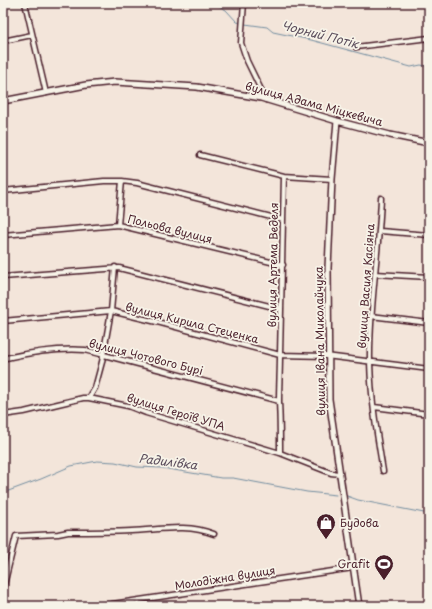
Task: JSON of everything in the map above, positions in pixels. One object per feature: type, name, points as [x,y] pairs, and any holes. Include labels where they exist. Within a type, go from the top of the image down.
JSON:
[{"type":"street","points":[[25,3],[46,94]]},
{"type":"street","points":[[244,3],[241,28],[243,52],[266,100]]},
{"type":"street","points":[[3,41],[32,35]]},
{"type":"street","points":[[356,46],[429,38]]},
{"type":"street","name":"вулиця Адама Міцкевича","points":[[3,102],[86,85],[121,82],[197,87],[266,100],[336,121],[429,143]]},
{"type":"street","name":"вулиця Івана Миколайчука","points":[[336,121],[328,268],[329,400],[359,606]]},
{"type":"street","points":[[200,155],[284,176],[332,179]]},
{"type":"street","name":"вулиця Артема Веделя","points":[[280,453],[281,427],[279,401],[281,378],[280,355],[284,176]]},
{"type":"street","points":[[3,192],[104,180],[122,181],[137,183],[283,220]]},
{"type":"street","points":[[118,225],[122,181]]},
{"type":"street","name":"вулиця Василя Касіяна","points":[[381,198],[380,231],[371,316],[370,362],[374,408],[383,471]]},
{"type":"street","name":"Польова вулиця","points":[[3,235],[118,225],[283,265]]},
{"type":"street","points":[[380,231],[429,235]]},
{"type":"street","points":[[3,277],[54,274],[115,267],[281,309]]},
{"type":"street","points":[[89,398],[102,362],[111,311],[115,267]]},
{"type":"street","points":[[375,274],[429,277]]},
{"type":"street","name":"вулиця Кирила Стеценка","points":[[3,321],[111,311],[280,355],[328,356],[429,370]]},
{"type":"street","points":[[371,316],[429,323]]},
{"type":"street","name":"вулиця Чотового Бурі","points":[[6,358],[34,352],[67,349],[85,350],[279,401]]},
{"type":"street","name":"вулиця Героїв УПА","points":[[3,416],[89,398],[128,406],[146,413],[280,453],[331,473],[339,474]]},
{"type":"street","points":[[374,408],[429,414]]},
{"type":"street","points":[[3,589],[16,536],[58,534],[68,532],[184,528],[196,528],[214,534]]},
{"type":"street","name":"Молодіжна вулиця","points":[[99,606],[353,568]]},
{"type":"waterway","name":"Чорний Потік","points":[[214,3],[226,10],[237,22],[242,23]]},
{"type":"waterway","name":"Чорний Потік","points":[[245,24],[267,27],[273,32],[311,40],[411,67],[421,65],[429,67]]},
{"type":"waterway","name":"Радилівка","points":[[3,493],[71,466],[97,461],[115,462],[137,467],[162,468],[221,478],[233,478],[307,492],[336,495]]},
{"type":"waterway","name":"Радилівка","points":[[347,496],[358,500],[429,514]]},
{"type":"place","name":"Будова","points":[[326,540]]},
{"type":"place","name":"Grafit","points":[[384,581]]}]
